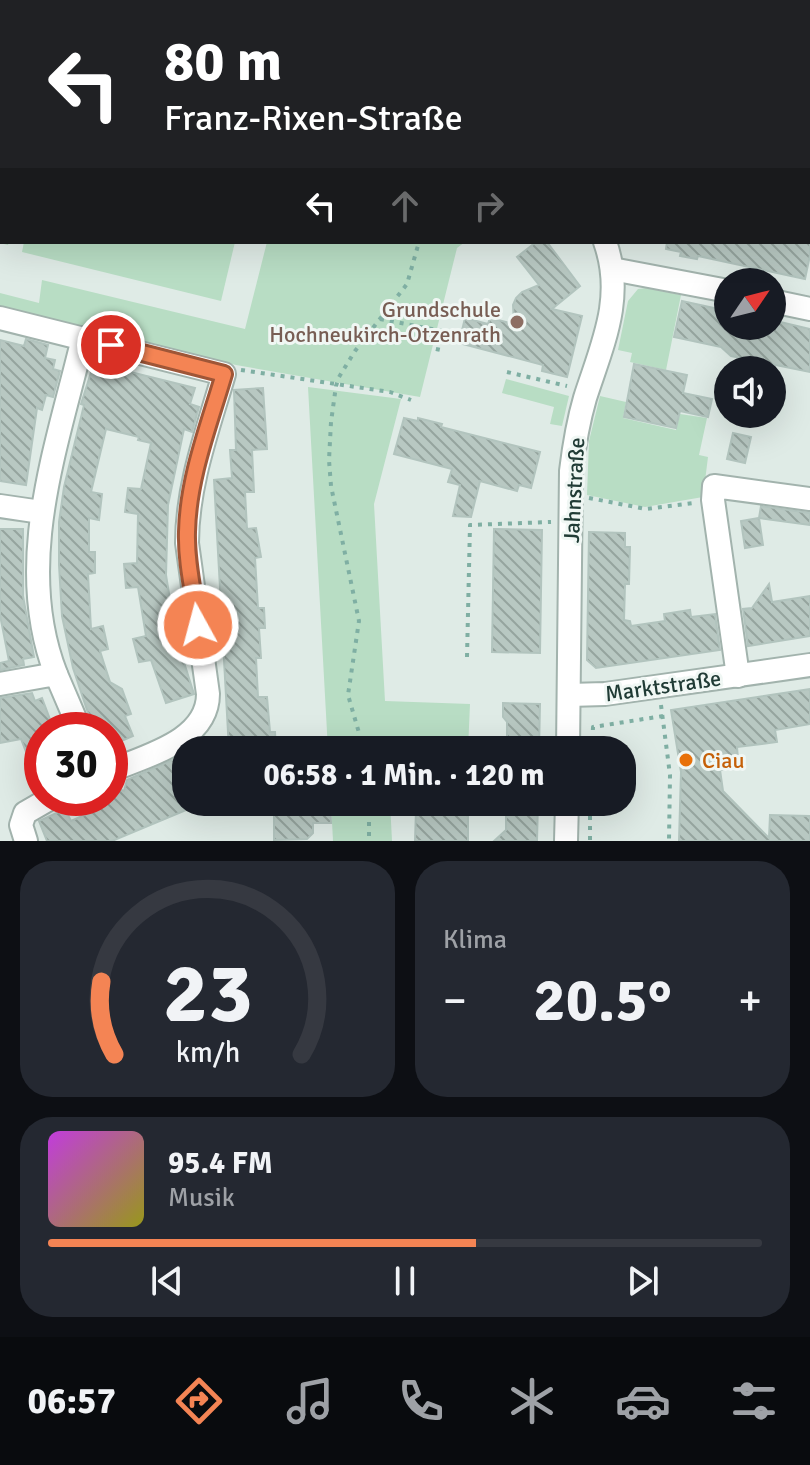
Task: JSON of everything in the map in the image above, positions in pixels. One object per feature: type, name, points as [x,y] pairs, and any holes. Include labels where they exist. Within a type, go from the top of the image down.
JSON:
[{"type":"street","name":"Jahnstraße","points":[[569,695],[570,495],[577,428],[612,312],[612,269],[606,244]]},
{"type":"street","points":[[612,269],[714,288]]},
{"type":"street","points":[[786,304],[810,309]]},
{"type":"street","points":[[0,318],[224,374],[193,479],[187,520],[187,543],[208,694],[207,707],[201,722],[185,737],[128,763]]},
{"type":"street","points":[[72,712],[45,641],[38,595],[41,512],[83,338]]},
{"type":"street","points":[[738,676],[713,500],[714,486],[810,499]]},
{"type":"street","points":[[0,506],[41,512]]},
{"type":"street","name":"Marktstraße","points":[[569,695],[605,694],[810,665]]},
{"type":"street","points":[[0,684],[56,674]]},
{"type":"street","points":[[568,736],[569,695]]},
{"type":"street","points":[[24,816],[21,825],[26,841]]},
{"type":"street","points":[[566,841],[567,816]]},
{"type":"path","points":[[360,736],[347,687],[357,641],[357,602],[330,472],[330,437],[336,386],[349,360],[407,284],[418,244]]},
{"type":"path","points":[[380,319],[442,331],[437,353]]},
{"type":"path","points":[[224,374],[237,370],[390,392],[411,400]]},
{"type":"path","points":[[507,372],[587,391]]},
{"type":"path","points":[[570,495],[646,509],[713,500]]},
{"type":"path","points":[[467,657],[470,525],[570,521]]},
{"type":"path","points":[[659,687],[669,841]]},
{"type":"path","points":[[593,736],[593,727],[663,716]]},
{"type":"path","points":[[369,816],[369,841]]},
{"type":"path","points":[[590,841],[592,816]]},
{"type":"green space","points":[[24,244],[235,244],[221,301],[22,252]]},
{"type":"green space","points":[[266,244],[462,244],[457,248],[420,397],[236,365],[0,308],[0,293],[39,303],[42,280],[245,329]]},
{"type":"green space","points":[[638,289],[681,295],[666,370],[630,362],[632,353],[618,350],[628,301]]},
{"type":"green space","points":[[506,379],[569,396],[562,426],[550,424],[554,407],[502,393]]},
{"type":"green space","points":[[308,387],[401,399],[374,504],[385,701],[470,704],[469,736],[327,736]]},
{"type":"green space","points":[[600,396],[626,402],[623,418],[676,430],[680,414],[707,418],[699,455],[708,457],[703,497],[645,507],[587,495],[589,441]]},
{"type":"green space","points":[[332,816],[391,816],[392,841],[333,841]]},
{"type":"building","points":[[533,244],[548,244],[580,286],[552,309],[582,316],[567,377],[542,371],[543,365],[459,343],[465,318],[488,324],[490,318],[514,324],[513,305],[516,298],[539,285],[517,257]]},
{"type":"building","points":[[667,244],[810,244],[805,279],[786,275],[786,268],[754,268],[698,256],[697,259],[680,256],[681,252],[666,249]]},
{"type":"building","points":[[682,301],[714,308],[714,340],[786,340],[786,323],[810,329],[810,372],[786,367],[786,356],[731,356],[721,347],[674,337]]},
{"type":"building","points":[[26,339],[48,345],[45,358],[55,360],[53,369],[60,371],[53,397],[46,395],[42,410],[37,408],[26,485],[0,481],[0,340],[24,346]]},
{"type":"building","points":[[94,363],[195,388],[190,404],[199,407],[192,432],[184,429],[168,505],[166,575],[176,637],[194,694],[166,703],[151,660],[139,662],[133,639],[146,636],[138,587],[126,588],[124,564],[137,563],[138,514],[125,512],[128,488],[141,489],[151,443],[106,429],[91,492],[102,494],[99,520],[89,518],[89,552],[95,552],[95,573],[88,574],[91,629],[103,626],[108,649],[100,651],[110,682],[122,689],[131,714],[128,715],[128,712],[88,712],[73,668],[62,616],[59,522],[64,487],[84,405],[81,404]]},
{"type":"building","points":[[634,364],[687,375],[683,393],[712,399],[708,417],[680,411],[676,428],[624,417]]},
{"type":"building","points":[[263,388],[267,449],[252,450],[254,492],[245,492],[247,529],[256,528],[261,557],[255,558],[258,608],[264,608],[265,628],[259,628],[261,658],[256,658],[258,697],[267,697],[270,732],[275,732],[275,736],[228,736],[214,480],[232,478],[230,450],[236,450],[234,390]]},
{"type":"building","points":[[404,418],[442,424],[441,427],[540,452],[531,488],[519,485],[517,491],[480,481],[471,517],[453,516],[460,485],[448,482],[452,469],[394,454]]},
{"type":"building","points":[[733,433],[751,437],[745,463],[727,459]]},
{"type":"building","points":[[761,506],[810,513],[810,525],[759,518]]},
{"type":"building","points":[[759,518],[763,545],[745,548],[741,521]]},
{"type":"building","points":[[0,529],[23,529],[23,596],[34,657],[23,659],[24,665],[0,670],[0,663],[9,661],[0,615]]},
{"type":"building","points":[[494,529],[542,530],[540,653],[492,652]]},
{"type":"building","points":[[589,532],[625,533],[625,547],[630,547],[624,620],[630,621],[631,626],[665,621],[664,614],[690,610],[691,617],[715,614],[720,650],[596,668],[587,660]]},
{"type":"building","points":[[769,584],[772,602],[810,596],[810,636],[748,646],[743,609],[752,608]]},
{"type":"building","points":[[810,689],[810,724],[775,730],[777,742],[737,747],[738,759],[728,760],[729,769],[720,770],[723,791],[769,838],[770,815],[810,816],[810,841],[679,841],[681,772],[671,710]]},
{"type":"building","points":[[32,693],[35,701],[42,698],[47,712],[24,712],[24,747],[21,739],[0,743],[0,698]]},
{"type":"building","points":[[503,703],[540,704],[539,736],[507,736],[507,722],[503,717]]},
{"type":"building","points":[[172,760],[172,816],[112,841],[47,841],[39,821],[50,816],[68,816],[71,821],[82,816],[128,816],[128,780]]},
{"type":"building","points":[[274,816],[331,816],[331,823],[313,823],[313,833],[307,839],[274,840]]},
{"type":"building","points":[[416,816],[468,816],[468,841],[415,841]]},
{"type":"building","points":[[506,816],[538,816],[537,841],[494,841],[506,830]]},
{"type":"place","name":"Grundschule Hochneukirch-Otzenrath","points":[[517,322]]},
{"type":"place","name":"Ciau","points":[[686,760]]},
{"type":"route","points":[[111,345],[224,374],[193,479],[188,508],[187,543],[198,625]]}]
